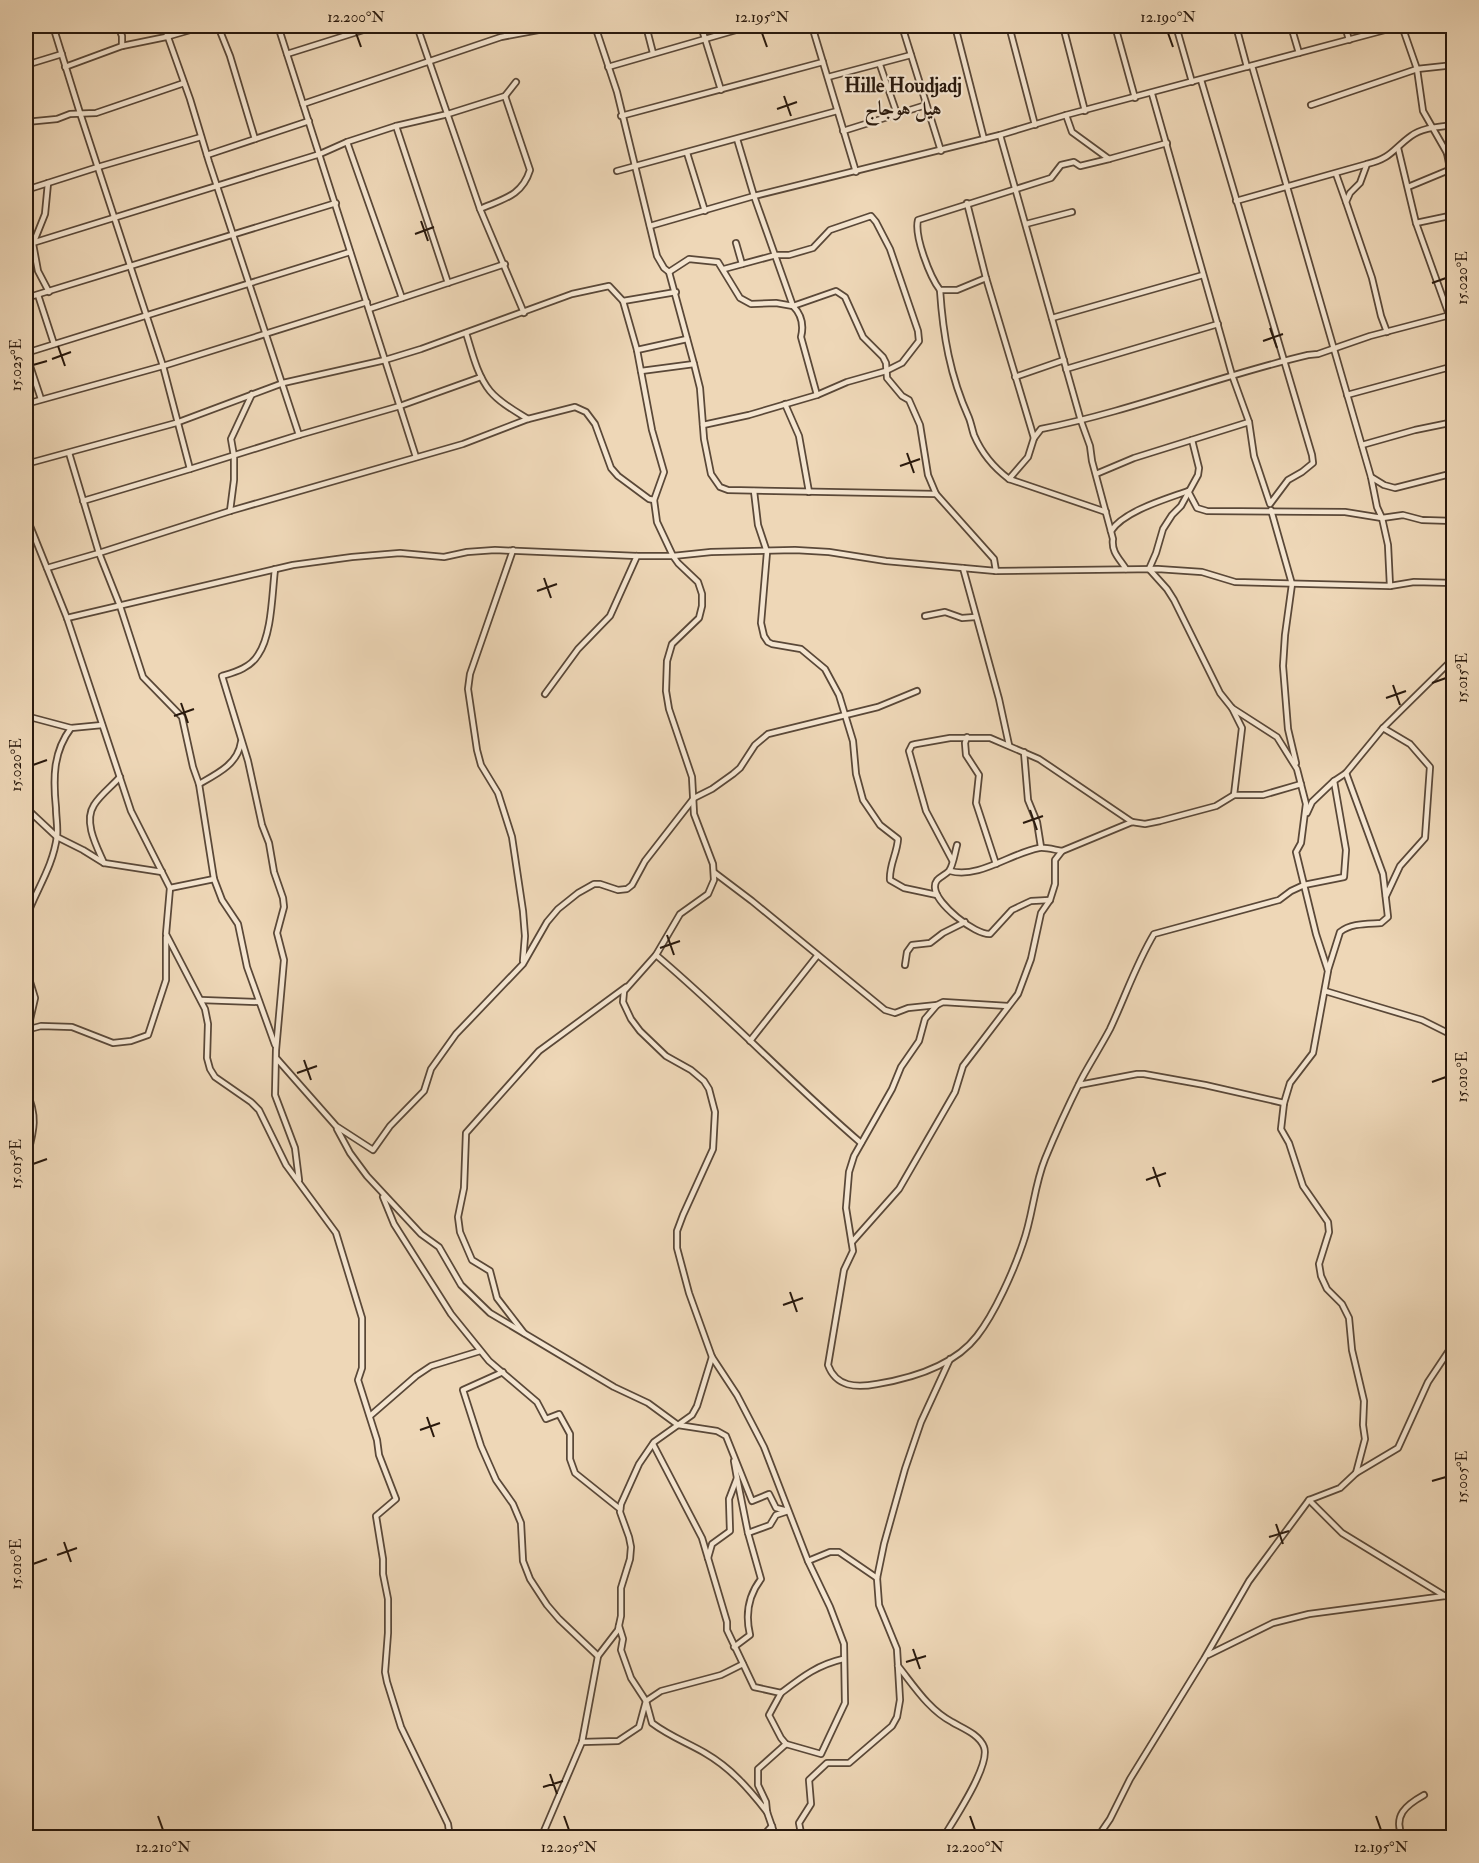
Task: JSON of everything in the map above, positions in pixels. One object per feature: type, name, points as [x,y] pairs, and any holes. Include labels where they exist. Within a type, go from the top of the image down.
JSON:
[{"type":"street","points":[[53,26],[163,366],[176,423],[190,469]]},
{"type":"street","points":[[118,26],[122,46]]},
{"type":"street","points":[[164,26],[299,435]]},
{"type":"street","points":[[65,67],[122,46],[204,26]]},
{"type":"street","points":[[218,26],[230,56],[255,139]]},
{"type":"street","points":[[278,26],[416,457]]},
{"type":"street","points":[[352,26],[355,32]]},
{"type":"street","points":[[288,54],[376,26]]},
{"type":"street","points":[[417,26],[480,209],[524,313]]},
{"type":"street","points":[[303,104],[501,37],[560,26]]},
{"type":"street","points":[[595,26],[616,92],[660,262],[669,272],[676,292],[700,388],[711,474],[720,488],[936,494]]},
{"type":"street","points":[[646,26],[653,53]]},
{"type":"street","points":[[701,26],[721,90]]},
{"type":"street","points":[[608,67],[750,26]]},
{"type":"street","points":[[812,26],[856,172]]},
{"type":"street","points":[[902,26],[941,151]]},
{"type":"street","points":[[955,26],[984,140]]},
{"type":"street","points":[[1009,26],[1035,125]]},
{"type":"street","points":[[1063,26],[1085,111]]},
{"type":"street","points":[[1114,26],[1135,98]]},
{"type":"street","points":[[1176,26],[1192,82]]},
{"type":"street","points":[[1236,26],[1288,185],[1371,477],[1388,545],[1390,586]]},
{"type":"street","points":[[1291,26],[1299,53]]},
{"type":"street","points":[[1345,26],[1349,40]]},
{"type":"street","points":[[650,226],[754,196],[984,140],[1066,115],[1401,26],[1417,69],[1423,111],[1447,153],[1454,189]]},
{"type":"street","points":[[26,65],[62,54]]},
{"type":"street","points":[[828,77],[911,55]]},
{"type":"street","points":[[621,116],[823,62]]},
{"type":"street","points":[[880,65],[897,114]]},
{"type":"street","points":[[1311,105],[1417,69],[1454,65]]},
{"type":"street","points":[[1201,80],[1313,463],[1288,480],[1270,504]]},
{"type":"street","points":[[26,246],[320,154],[347,142],[396,126],[448,114],[505,96],[516,82]]},
{"type":"street","points":[[26,122],[57,119],[80,113],[96,113],[184,83]]},
{"type":"street","points":[[1152,94],[1232,375],[1249,422],[1254,456],[1292,584],[1283,666],[1288,729],[1306,804],[1301,843],[1296,852],[1328,971]]},
{"type":"street","points":[[480,209],[517,193],[526,181],[530,170],[505,96]]},
{"type":"street","points":[[843,131],[926,105]]},
{"type":"street","points":[[617,171],[837,111]]},
{"type":"street","points":[[1066,115],[1072,132],[1109,159]]},
{"type":"street","points":[[207,155],[309,121]]},
{"type":"street","points":[[1236,201],[1387,158],[1411,136],[1431,128],[1454,125]]},
{"type":"street","points":[[396,126],[448,283]]},
{"type":"street","points":[[1000,135],[1090,446],[1114,552],[1126,569]]},
{"type":"street","points":[[1447,153],[1454,135]]},
{"type":"street","points":[[26,190],[201,137]]},
{"type":"street","points":[[737,139],[754,196],[793,306],[799,312],[804,328],[801,337],[817,395]]},
{"type":"street","points":[[347,142],[402,298]]},
{"type":"street","points":[[1106,512],[1009,479],[996,469],[982,451],[954,385],[944,336],[940,290],[935,283],[916,228],[918,220],[1050,178],[1061,165],[1074,162],[1080,166],[1167,143]]},
{"type":"street","points":[[1009,479],[1029,457],[1034,438],[1041,429],[1081,421],[1232,375],[1318,354],[1451,314],[1416,223],[1398,148]]},
{"type":"street","points":[[687,153],[705,210]]},
{"type":"street","points":[[1346,202],[1350,193],[1360,183],[1367,164]]},
{"type":"street","points":[[1408,187],[1449,170]]},
{"type":"street","points":[[1336,174],[1372,278],[1386,332]]},
{"type":"street","points":[[48,183],[45,214],[33,244],[38,271],[49,292]]},
{"type":"street","points":[[26,298],[336,203]]},
{"type":"street","points":[[967,203],[986,279],[1034,438]]},
{"type":"street","points":[[1026,224],[1072,212]]},
{"type":"street","points":[[1416,223],[1454,215]]},
{"type":"street","points":[[703,425],[749,415],[817,395],[847,382],[886,371],[902,363],[917,345],[919,336],[890,249],[874,218],[867,216],[830,230],[813,248],[724,269]]},
{"type":"street","points":[[736,243],[742,264]]},
{"type":"street","points":[[41,399],[26,354],[350,252]]},
{"type":"street","points":[[669,272],[689,259],[718,262],[740,298],[751,304],[776,303],[793,306],[836,291],[840,292],[845,297],[863,337],[883,357],[887,378],[891,385],[909,400],[913,408],[920,425],[928,475],[936,494],[994,559],[996,571]]},
{"type":"street","points":[[369,309],[505,264]]},
{"type":"street","points":[[1052,318],[1203,276]]},
{"type":"street","points":[[940,290],[957,290],[986,279]]},
{"type":"street","points":[[26,464],[176,423],[283,383],[385,360],[524,313],[572,294],[609,286],[623,301],[637,350],[652,430],[664,472],[654,500],[657,522],[673,556],[698,582],[702,594],[699,618],[672,644],[667,661],[666,691],[669,709],[689,767],[695,819],[715,873],[708,894],[680,914],[656,955],[624,991],[623,1002],[640,1031],[666,1056],[692,1070],[709,1089],[713,1101],[715,1125],[713,1149],[677,1231],[677,1248],[689,1293],[712,1357],[764,1447],[808,1561],[830,1607],[844,1644],[845,1703],[821,1754],[786,1744],[780,1738],[769,1715],[781,1693],[825,1663],[843,1659]]},
{"type":"street","points":[[623,301],[676,292]]},
{"type":"street","points":[[38,295],[54,344]]},
{"type":"street","points":[[26,404],[163,366],[367,302]]},
{"type":"street","points":[[1066,369],[1218,324]]},
{"type":"street","points":[[466,333],[481,377],[488,390],[528,419]]},
{"type":"street","points":[[637,350],[687,339]]},
{"type":"street","points":[[1015,377],[1064,360]]},
{"type":"street","points":[[641,371],[694,364]]},
{"type":"street","points":[[1347,395],[1454,366]]},
{"type":"street","points":[[83,501],[400,406],[481,377]]},
{"type":"street","points":[[231,511],[234,456],[231,439],[252,394]]},
{"type":"street","points":[[785,404],[799,436],[809,492]]},
{"type":"street","points":[[47,568],[231,511],[463,444],[528,419],[575,407],[586,412],[595,424],[611,468],[618,476],[649,499],[654,500]]},
{"type":"street","points":[[1096,474],[1134,458],[1249,422]]},
{"type":"street","points":[[1362,445],[1454,422]]},
{"type":"street","points":[[1149,569],[1163,529],[1181,506],[1199,470],[1192,440]]},
{"type":"street","points":[[69,453],[99,553],[120,606],[143,677],[182,717],[199,784],[214,879],[222,900],[238,924],[248,968],[276,1050]]},
{"type":"street","points":[[1371,477],[1384,485],[1395,488],[1454,472]]},
{"type":"street","points":[[754,490],[758,525],[767,552],[761,623],[764,636],[772,644],[801,649],[825,669],[839,694],[853,741],[856,774],[863,800],[880,825],[898,839],[897,853],[889,867],[890,880],[904,888],[937,895]]},
{"type":"street","points":[[1188,491],[1197,508],[1208,511],[1345,513],[1382,518],[1403,515],[1422,520],[1454,520]]},
{"type":"street","points":[[1111,532],[1115,525],[1128,516],[1188,491]]},
{"type":"street","points":[[26,516],[67,618],[131,812],[170,888],[166,934],[166,980],[148,1035],[131,1041],[113,1043],[72,1027],[41,1026],[27,1029]]},
{"type":"street","points":[[67,618],[275,569],[352,556],[400,553],[444,557],[467,552],[513,550],[637,556],[795,550],[996,571],[1149,569],[1202,572],[1235,582],[1390,586],[1414,582],[1454,583]]},
{"type":"street","points":[[513,550],[470,674],[468,689],[470,716],[481,765],[498,793],[512,837],[523,911],[525,936],[523,964]]},
{"type":"street","points":[[545,694],[578,649],[610,616],[637,556]]},
{"type":"street","points":[[963,568],[999,699],[1009,745]]},
{"type":"street","points":[[275,569],[266,638],[257,657],[242,670],[222,676],[250,770],[262,825],[269,843],[274,873],[283,898],[284,907],[277,933],[284,960],[276,1050],[275,1095],[295,1148],[299,1182]]},
{"type":"street","points":[[1149,569],[1174,600],[1213,682],[1232,708],[1242,728],[1234,795]]},
{"type":"street","points":[[925,616],[945,612],[962,618],[975,617]]},
{"type":"street","points":[[1306,816],[1312,802],[1346,773],[1383,728],[1454,658]]},
{"type":"street","points":[[277,1059],[336,1126],[369,1149],[376,1148],[390,1126],[424,1090],[431,1069],[456,1034],[523,964],[558,909],[594,884],[618,890],[627,889],[632,885],[645,861],[694,798],[712,789],[740,768],[755,745],[768,734],[878,707],[917,691]]},
{"type":"street","points":[[1232,708],[1277,737],[1297,769]]},
{"type":"street","points":[[26,716],[71,728],[102,725]]},
{"type":"street","points":[[199,784],[221,772],[240,752],[242,740],[235,719]]},
{"type":"street","points":[[26,918],[28,905],[48,872],[57,837],[53,775],[55,759],[62,740],[71,728]]},
{"type":"street","points":[[1383,728],[1410,744],[1430,766],[1425,838],[1400,866],[1385,898]]},
{"type":"street","points":[[967,737],[966,755],[979,775],[976,803],[996,864]]},
{"type":"street","points":[[952,860],[926,811],[909,751],[912,745],[950,738],[990,738],[1040,759],[1132,822],[1145,824],[1185,816],[1216,806],[1234,795],[1263,795],[1301,784]]},
{"type":"street","points":[[1024,752],[1028,800],[1037,822],[1041,847]]},
{"type":"street","points":[[1346,773],[1383,874],[1388,916],[1381,923],[1349,926],[1340,932],[1328,971],[1314,1053],[1290,1083],[1284,1103],[1281,1129],[1289,1143],[1303,1186],[1328,1222],[1329,1232],[1319,1264],[1321,1276],[1327,1289],[1342,1304],[1349,1318],[1352,1350],[1364,1401],[1365,1439],[1356,1473]]},
{"type":"street","points":[[104,863],[92,834],[90,822],[93,806],[120,777]]},
{"type":"street","points":[[937,1005],[925,1019],[919,1041],[901,1067],[887,1099],[861,1143],[849,1172],[846,1214],[853,1254],[844,1270],[839,1307],[832,1330],[828,1365],[831,1374],[837,1380],[848,1385],[876,1384],[922,1374],[964,1350],[978,1336],[999,1300],[1024,1241],[1044,1161],[1154,934],[1279,900],[1290,891],[1315,881],[1344,877],[1346,850],[1334,781]]},
{"type":"street","points":[[26,808],[57,837],[104,863],[162,872]]},
{"type":"street","points":[[852,1242],[899,1189],[955,1092],[963,1066],[1024,981],[1041,913],[1050,900],[1055,884],[1053,865],[1057,856],[1062,851],[1132,822]]},
{"type":"street","points":[[957,845],[950,870],[937,880],[935,888],[941,902],[978,933],[990,934],[1011,910],[1031,901],[1050,900]]},
{"type":"street","points":[[950,870],[961,872],[996,864],[1041,847],[1062,851]]},
{"type":"street","points":[[715,873],[885,1010],[895,1013],[908,1008],[937,1005],[943,1002],[1008,1006]]},
{"type":"street","points":[[170,888],[214,879]]},
{"type":"street","points":[[905,965],[907,952],[912,945],[930,943],[943,933],[965,922]]},
{"type":"street","points":[[166,934],[201,1000],[207,1017],[207,1058],[210,1069],[215,1077],[259,1110],[286,1165],[336,1233],[358,1302],[362,1318],[363,1340],[362,1368],[358,1380],[380,1455],[396,1499],[376,1516],[383,1559],[382,1574],[388,1599],[385,1672],[401,1727],[447,1824],[450,1838]]},
{"type":"street","points":[[656,955],[699,992],[799,1089],[861,1143]]},
{"type":"street","points":[[750,1041],[817,956]]},
{"type":"street","points":[[26,969],[35,998],[26,1037]]},
{"type":"street","points":[[526,1335],[497,1298],[490,1271],[472,1260],[460,1232],[458,1217],[464,1188],[466,1133],[539,1051],[629,984]]},
{"type":"street","points":[[1325,991],[1422,1020],[1454,1036]]},
{"type":"street","points":[[201,1000],[259,1002]]},
{"type":"street","points":[[1079,1086],[1144,1074],[1284,1103]]},
{"type":"street","points":[[26,1091],[35,1117],[26,1160]]},
{"type":"street","points":[[336,1126],[350,1153],[381,1193],[421,1234],[439,1247],[461,1285],[490,1313],[614,1387],[648,1403],[678,1425],[717,1431],[726,1436],[752,1501],[768,1494],[776,1508],[788,1511]]},
{"type":"street","points":[[381,1193],[399,1232],[451,1314],[480,1351],[537,1402],[546,1419],[559,1414],[570,1434],[570,1459],[575,1473],[620,1509]]},
{"type":"street","points":[[1098,1838],[1130,1779],[1249,1581],[1309,1500],[1340,1488],[1356,1473],[1398,1448],[1428,1382],[1454,1343]]},
{"type":"street","points":[[370,1416],[431,1366],[480,1351]]},
{"type":"street","points":[[541,1838],[582,1742],[598,1656],[619,1626],[621,1588],[630,1559],[631,1547],[620,1509],[624,1496],[639,1464],[653,1444],[692,1415],[712,1357]]},
{"type":"street","points":[[802,1838],[799,1823],[811,1804],[809,1780],[827,1763],[849,1763],[892,1726],[897,1717],[900,1700],[898,1666],[893,1636],[877,1597],[877,1578],[905,1468],[921,1422],[950,1359]]},
{"type":"street","points":[[503,1372],[463,1390],[473,1423],[496,1480],[513,1504],[521,1523],[522,1556],[530,1579],[547,1605],[598,1656]]},
{"type":"street","points":[[653,1444],[702,1538],[728,1630],[742,1665],[754,1687],[781,1693]]},
{"type":"street","points":[[734,1458],[748,1533],[761,1579],[753,1589],[747,1609],[750,1635],[734,1647]]},
{"type":"street","points":[[708,1559],[712,1544],[730,1531],[729,1499],[737,1478]]},
{"type":"street","points":[[1309,1500],[1342,1533],[1444,1596],[1454,1599]]},
{"type":"street","points":[[748,1533],[770,1525],[776,1515],[788,1511]]},
{"type":"street","points":[[808,1561],[830,1552],[839,1552],[877,1578]]},
{"type":"street","points":[[1206,1656],[1273,1623],[1309,1614],[1444,1596]]},
{"type":"street","points":[[619,1626],[623,1639],[621,1650],[628,1671],[646,1701],[652,1723],[729,1770],[767,1812]]},
{"type":"street","points":[[582,1742],[618,1741],[639,1727],[646,1701],[661,1691],[721,1675],[742,1665]]},
{"type":"street","points":[[898,1666],[928,1703],[942,1716],[965,1728],[984,1746],[984,1758],[977,1778],[943,1838]]},
{"type":"street","points":[[776,1838],[766,1802],[758,1785],[758,1769],[786,1744]]},
{"type":"street","points":[[1403,1838],[1398,1825],[1399,1815],[1408,1804],[1424,1796]]},
{"type":"street","points":[[761,1838],[772,1826]]},
{"type":"district","name":"Hille Houdjadj هيل هوجاج","points":[[903,96]]}]
